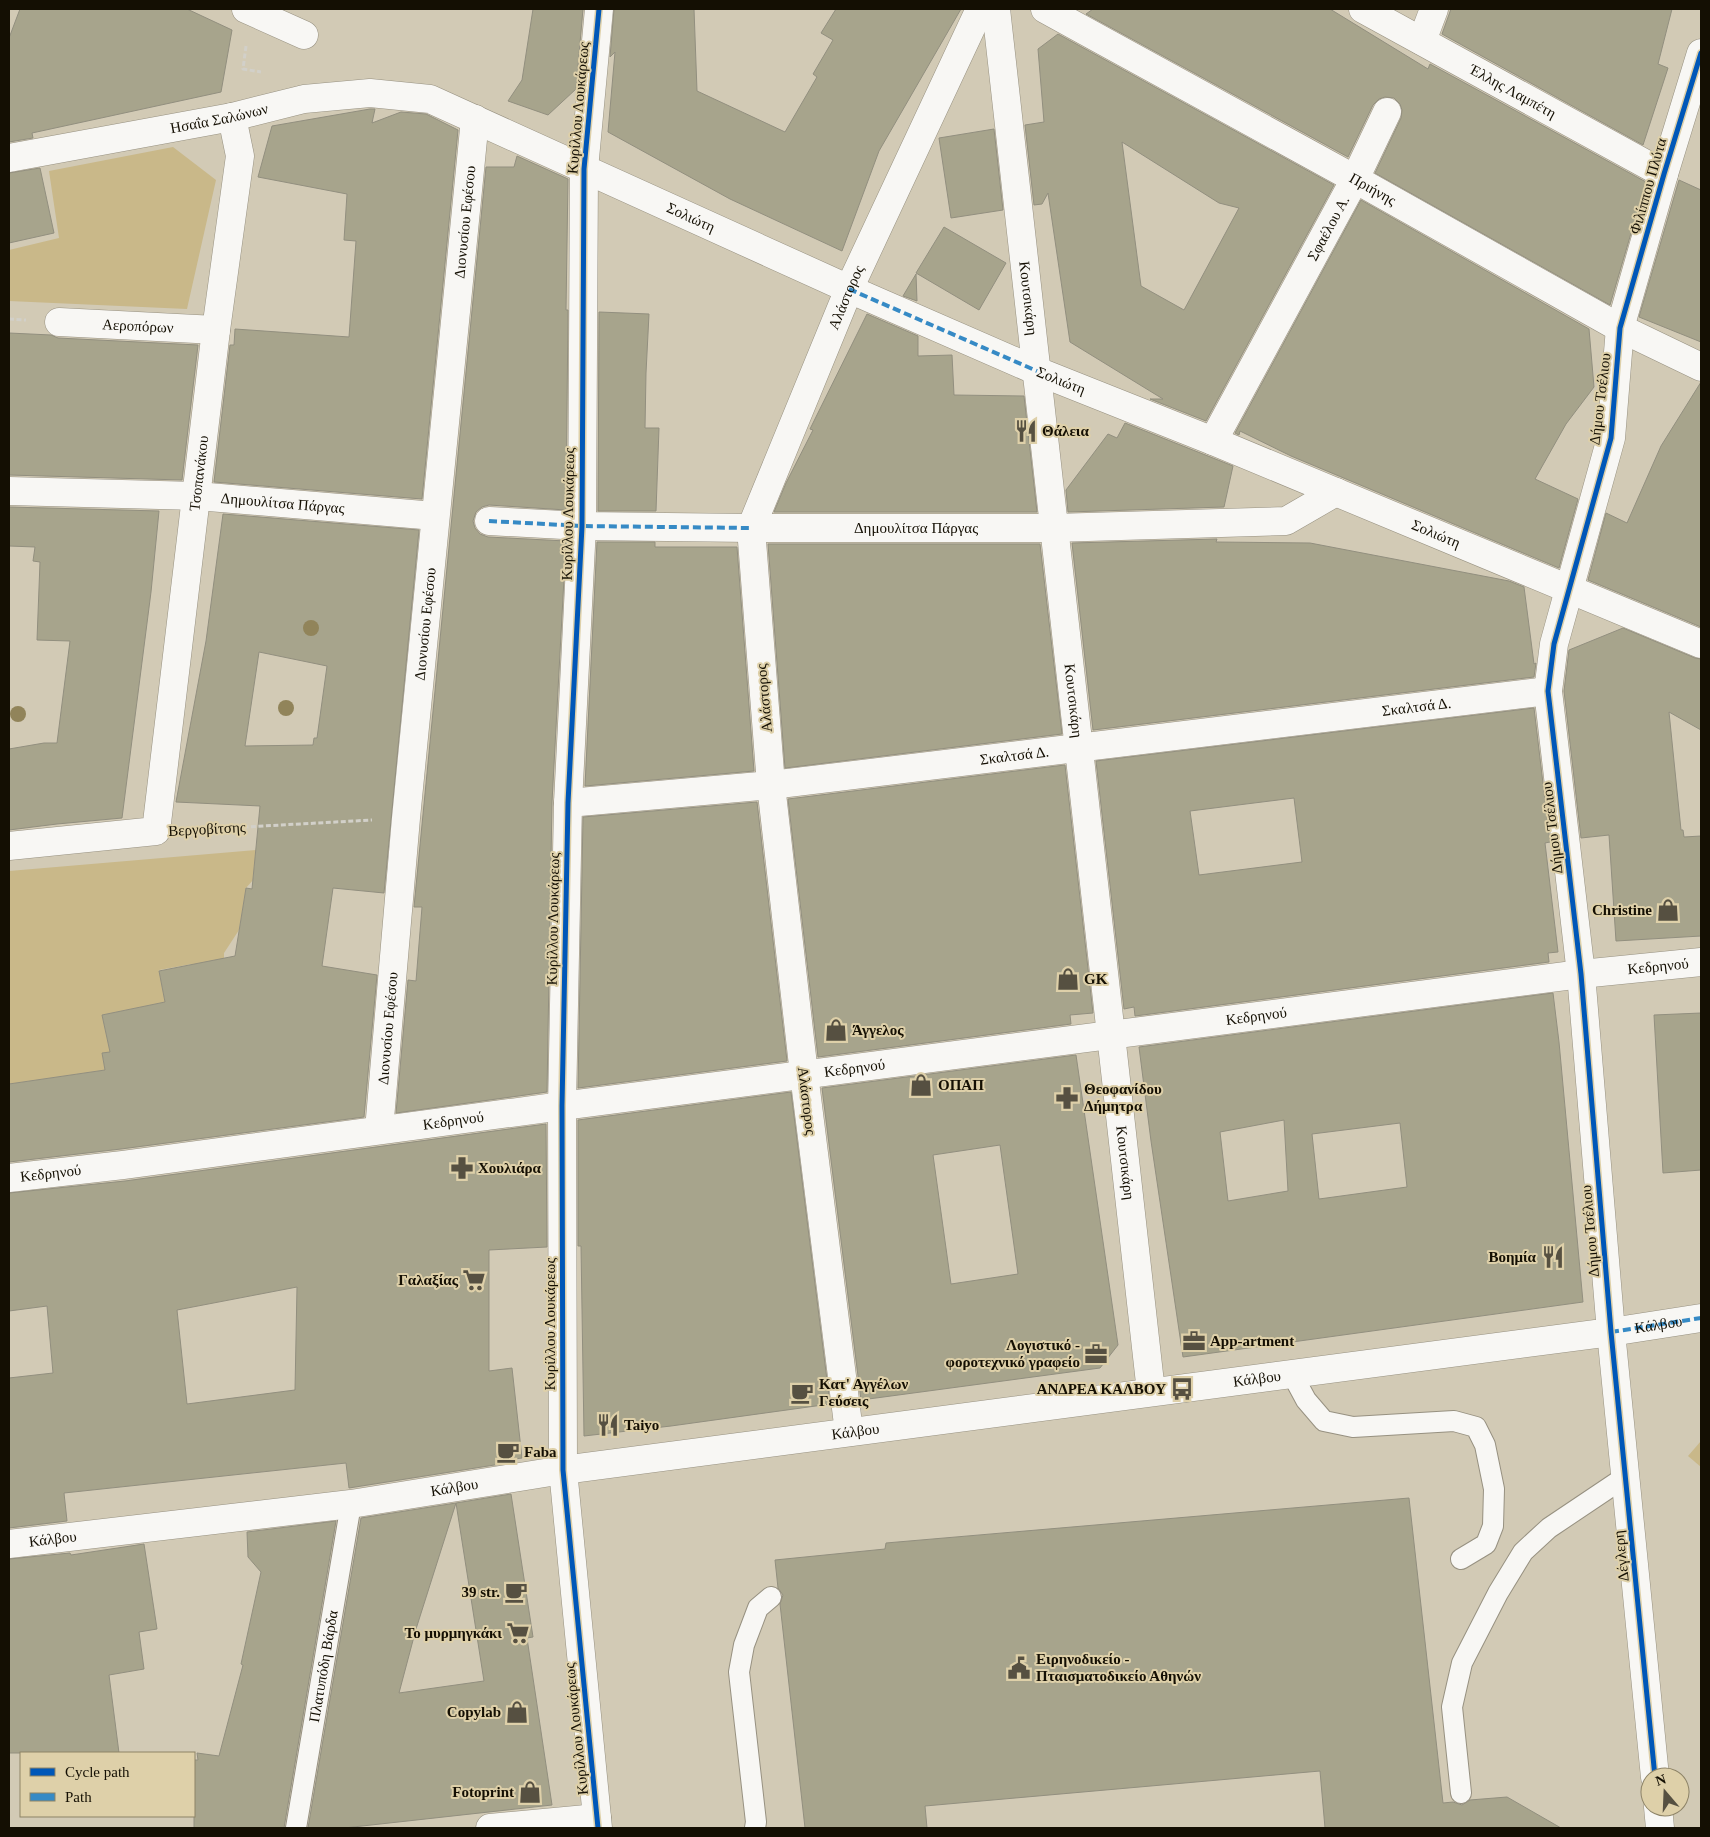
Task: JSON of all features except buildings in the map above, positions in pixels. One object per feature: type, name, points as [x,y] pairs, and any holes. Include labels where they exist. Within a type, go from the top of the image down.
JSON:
[{"type":"street","points":[[248,9],[304,35]]},
{"type":"street","name":"Κυρίλλου Λουκάρεως","points":[[598,1823],[564,1470],[562,1106],[568,803],[582,526],[584,169],[599,9]]},
{"type":"street","name":"Αλάστορος","points":[[848,1432],[771,785],[750,528],[849,289],[980,9]]},
{"type":"street","name":"Κουτσικάρη","points":[[996,9],[1151,1392]]},
{"type":"street","name":"Πριήνης","points":[[1045,9],[1355,179],[1620,328],[1701,367]]},
{"type":"street","name":"Έλλης Λαμπέτη","points":[[1363,9],[1664,174]]},
{"type":"street","points":[[1422,41],[1434,9]]},
{"type":"street","name":"Φιλίππου Πλύτα","points":[[1620,328],[1701,53]]},
{"type":"street","name":"Ησαΐα Σαλώνων","points":[[9,158],[232,117],[304,99],[370,92],[430,98]]},
{"type":"street","name":"Σολιώτη","points":[[430,98],[849,289],[1037,371],[1213,441],[1701,644]]},
{"type":"street","name":"Σφαέλου Α.","points":[[1213,441],[1355,179],[1388,112]]},
{"type":"street","name":"Τσοπανάκου","points":[[156,832],[216,330],[240,156],[232,117]]},
{"type":"street","name":"Διονυσίου Εφέσου","points":[[379,1130],[406,818],[475,119]]},
{"type":"street","name":"Αεροπόρων","points":[[59,322],[216,330]]},
{"type":"street","name":"Δήμου Τσέλιου","points":[[1611,1332],[1581,974],[1548,691],[1554,644],[1611,438],[1620,328]]},
{"type":"street","name":"Δημουλίτσα Πάργας","points":[[9,492],[197,496],[435,516]]},
{"type":"street","name":"Δημουλίτσα Πάργας","points":[[489,521],[582,526],[750,528],[1054,528],[1286,521],[1336,492]]},
{"type":"street","name":"Σκαλτσά Δ.","points":[[568,803],[771,785],[1548,691]]},
{"type":"street","name":"Βεργοβίτσης","points":[[9,846],[156,832]]},
{"type":"street","name":"Κεδρηνού","points":[[9,1178],[123,1165],[804,1074],[1581,974],[1701,962]]},
{"type":"street","name":"Κάλβου","points":[[9,1544],[351,1504],[564,1470],[1611,1332],[1701,1318]]},
{"type":"street","name":"Δέγλερη","points":[[1611,1332],[1654,1767]]},
{"type":"street","points":[[490,1828],[598,1823]]},
{"type":"lane","points":[[1292,1374],[1306,1400],[1324,1421],[1353,1427],[1454,1421],[1476,1427],[1485,1444],[1494,1489],[1492,1526],[1486,1544],[1461,1559]]},
{"type":"lane","points":[[1461,1793],[1452,1707],[1462,1663],[1498,1593],[1523,1552],[1549,1528],[1625,1477]]},
{"type":"lane","name":"Πλατυπόδη Βάρδα","points":[[296,1828],[351,1504]]},
{"type":"lane","points":[[755,1828],[756,1822],[739,1672],[744,1645],[758,1608],[771,1597]]},
{"type":"path","points":[[248,9],[243,69],[267,73]]},
{"type":"shaded area","points":[[173,147],[216,180],[187,309],[9,301],[9,250],[59,238],[49,171]]},
{"type":"shaded area","points":[[256,850],[253,880],[246,888],[239,930],[224,953],[224,965],[193,971],[192,964],[159,970],[165,1002],[102,1015],[110,1052],[102,1054],[105,1070],[9,1084],[9,871]]},
{"type":"shaded area","points":[[1701,1441],[1701,1467],[1688,1456]]},
{"type":"marked path","points":[[849,289],[1037,371]]},
{"type":"marked path","points":[[489,521],[582,526],[751,528]]},
{"type":"marked path","points":[[1611,1332],[1701,1318]]},
{"type":"cycle path","points":[[598,1828],[563,1470],[562,1106],[568,803],[582,526],[584,169],[599,9]]},
{"type":"cycle path","points":[[1654,1767],[1611,1332],[1581,974],[1548,691],[1554,644],[1611,438],[1620,328],[1701,53]]},
{"type":"place","name":"Θάλεια","points":[[1026,431]]},
{"type":"place","name":"Christine","points":[[1668,910]]},
{"type":"place","name":"GK","points":[[1068,979]]},
{"type":"place","name":"Άγγελος","points":[[836,1030]]},
{"type":"place","name":"ΟΠΑΠ","points":[[921,1085]]},
{"type":"place","name":"Θεοφανίδου Δήμητρα","points":[[1067,1098]]},
{"type":"place","name":"Χουλιάρα","points":[[462,1168]]},
{"type":"place","name":"Βοημία","points":[[1553,1257]]},
{"type":"place","name":"Γαλαξίας","points":[[474,1280]]},
{"type":"place","name":"App-artment","points":[[1194,1341]]},
{"type":"place","name":"Λογιστικό - φοροτεχνικό γραφείο","points":[[1096,1354]]},
{"type":"place","name":"ΑΝΔΡΕΑ ΚΑΛΒΟΥ","points":[[1182,1389]]},
{"type":"place","name":"Κατ' Αγγέλων Γεύσεις","points":[[802,1393]]},
{"type":"place","name":"Taiyo","points":[[608,1425]]},
{"type":"place","name":"Faba","points":[[508,1452]]},
{"type":"place","name":"39 str.","points":[[516,1592]]},
{"type":"place","name":"Το μυρμηγκάκι","points":[[518,1633]]},
{"type":"place","name":"Ειρηνοδικείο - Πταισματοδικείο Αθηνών","points":[[1019,1668]]},
{"type":"place","name":"Copylab","points":[[517,1712]]},
{"type":"place","name":"Fotoprint","points":[[530,1792]]}]
